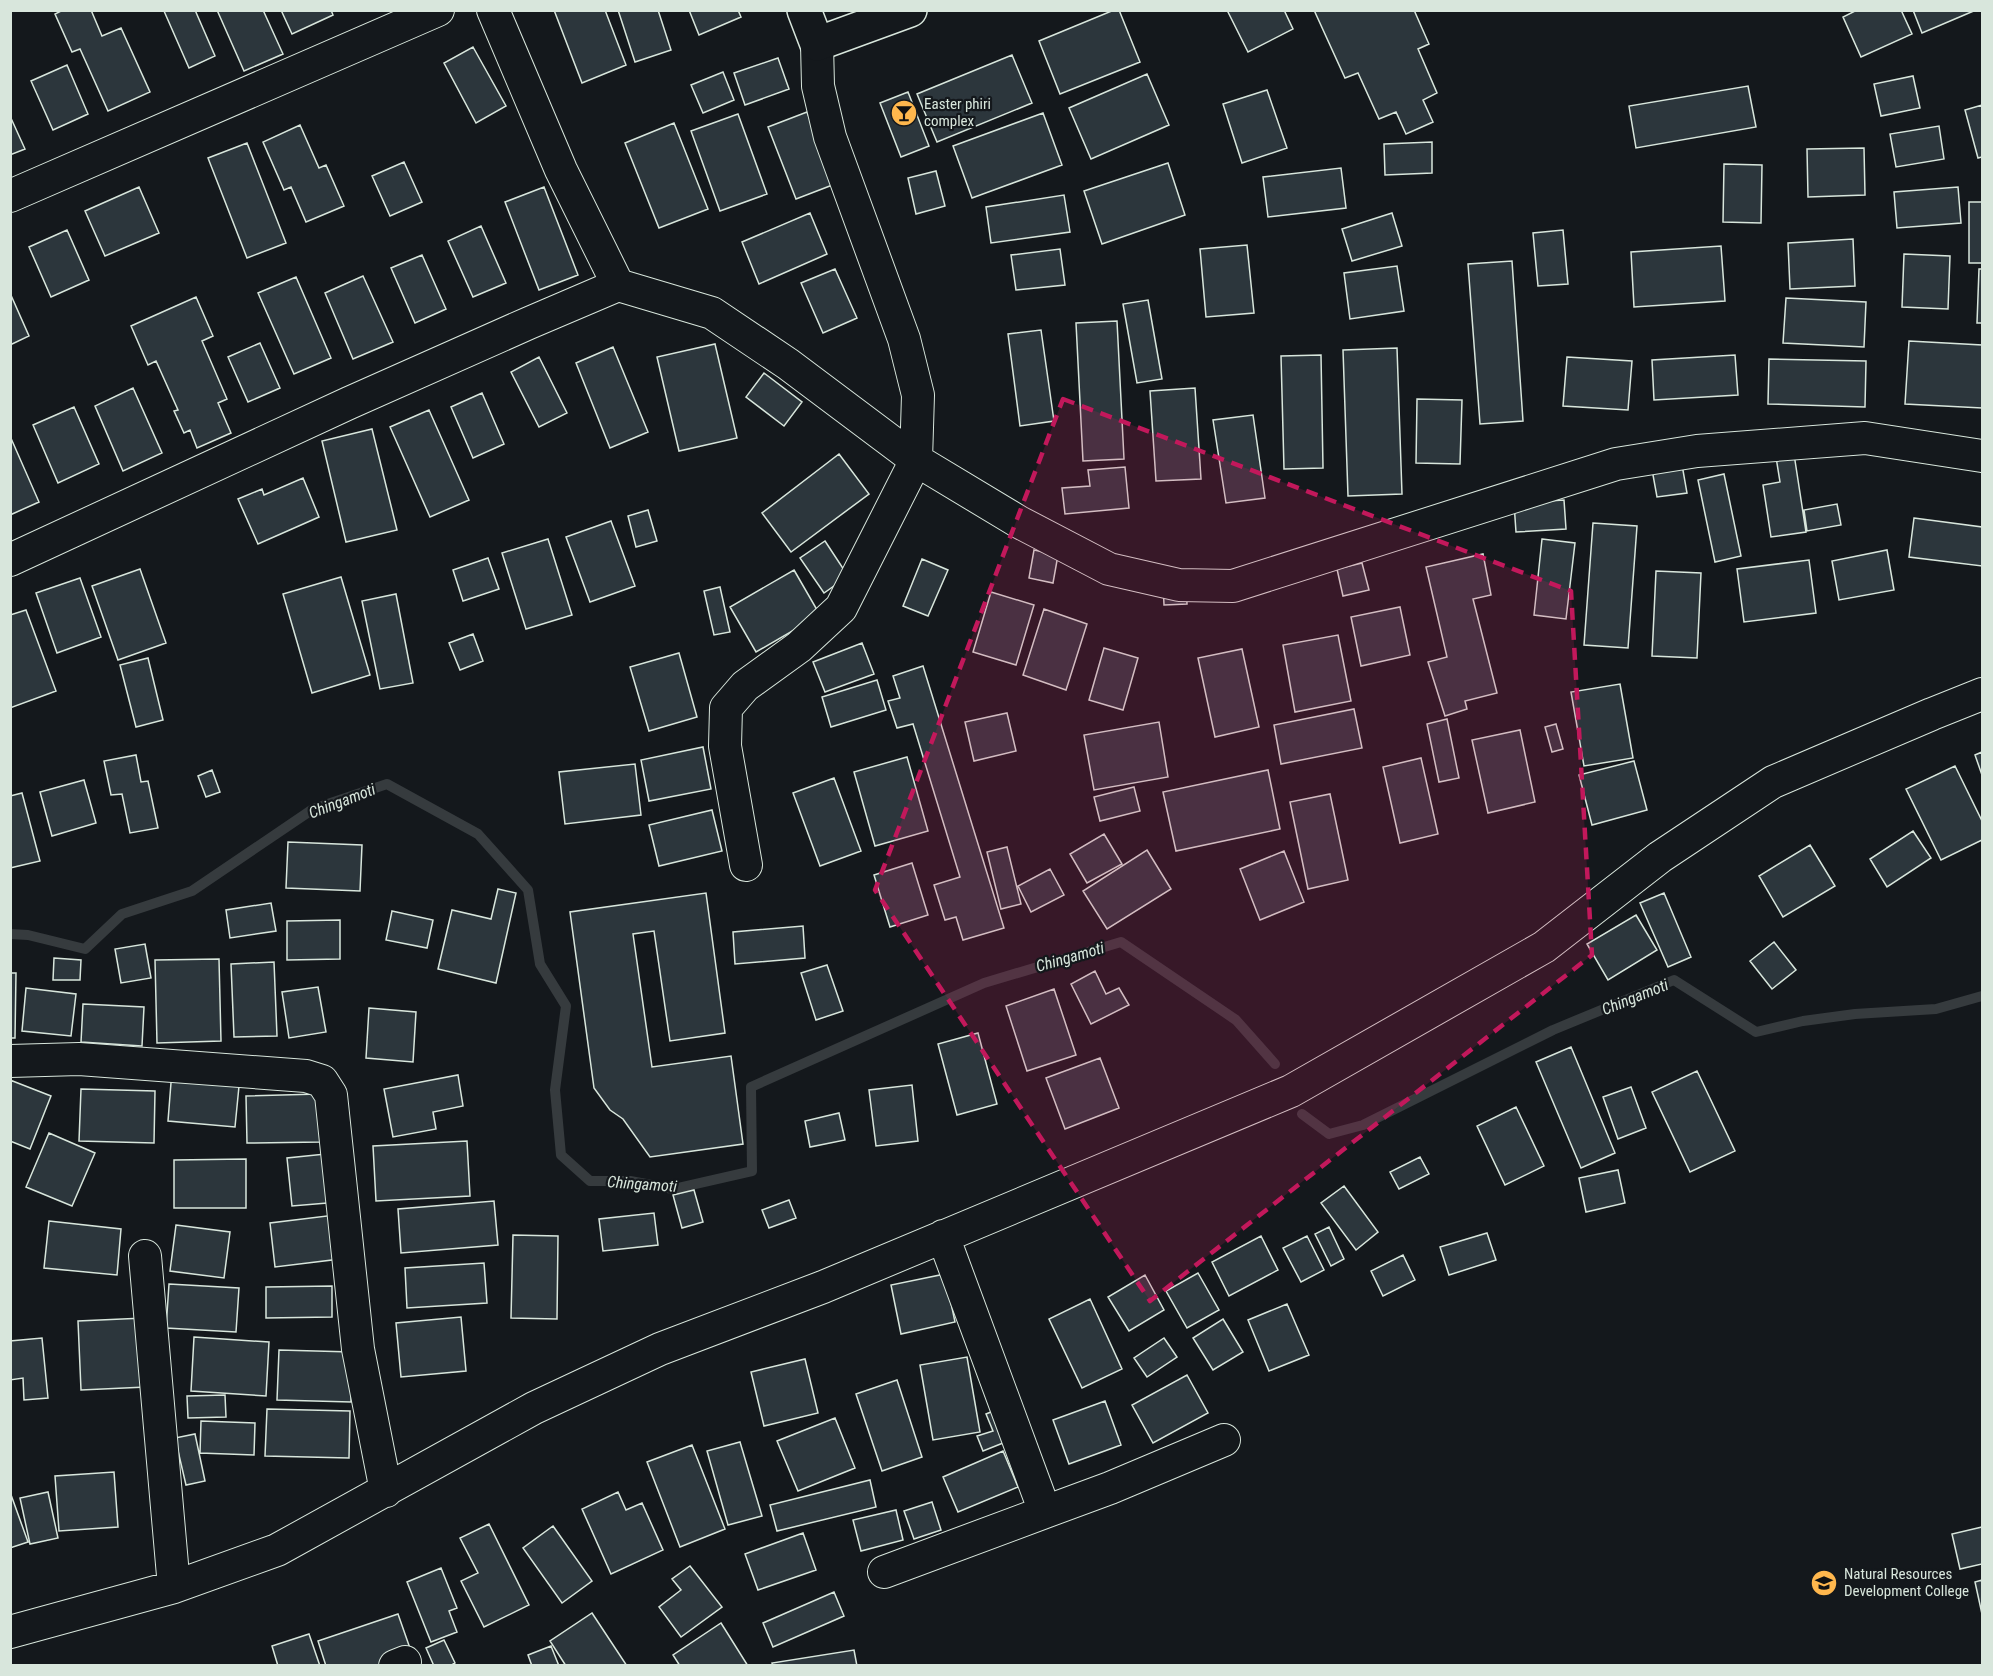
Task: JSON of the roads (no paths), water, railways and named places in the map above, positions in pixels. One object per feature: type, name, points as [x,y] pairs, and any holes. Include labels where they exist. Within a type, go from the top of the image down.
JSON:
[{"type":"street","points":[[10,196],[438,10]]},
{"type":"street","points":[[493,10],[561,170],[618,285]]},
{"type":"street","points":[[746,865],[725,746],[726,708],[746,686],[799,647],[841,608],[916,460],[918,395],[904,339],[830,137],[818,86],[817,44],[804,10]]},
{"type":"street","points":[[817,44],[910,10]]},
{"type":"street","points":[[10,560],[349,403],[529,322],[618,285],[712,313],[788,364],[916,460],[1019,522],[1109,569],[1179,585],[1233,586],[1616,464],[1697,451],[1865,438],[1983,456]]},
{"type":"street","points":[[10,1632],[174,1587],[277,1550],[534,1408],[660,1349],[823,1287],[1290,1091],[1544,947],[1660,857],[1773,782],[1983,694]]},
{"type":"street","points":[[10,1061],[79,1059],[306,1076],[322,1082],[331,1095],[358,1349],[386,1491]]},
{"type":"street","points":[[943,1236],[1045,1512]]},
{"type":"street","points":[[145,1256],[174,1587]]},
{"type":"street","points":[[884,1572],[1110,1488],[1224,1440]]},
{"type":"waterway","name":"Chingamoti","points":[[10,934],[28,935],[85,949],[122,914],[192,891],[313,809],[387,784],[478,834],[528,890],[540,964],[566,1006],[555,1090],[561,1155],[590,1181],[630,1181],[673,1189],[752,1171],[751,1087],[984,983],[1121,942],[1236,1020],[1275,1064]]},
{"type":"waterway","name":"Chingamoti","points":[[1302,1114],[1329,1134],[1363,1125],[1553,1030],[1674,980],[1756,1032],[1803,1021],[1855,1014],[1936,1009],[1982,996]]},
{"type":"place","name":"Easter phiri complex","points":[[904,113]]},
{"type":"place","name":"Natural Resources Development College","points":[[1824,1583]]}]
